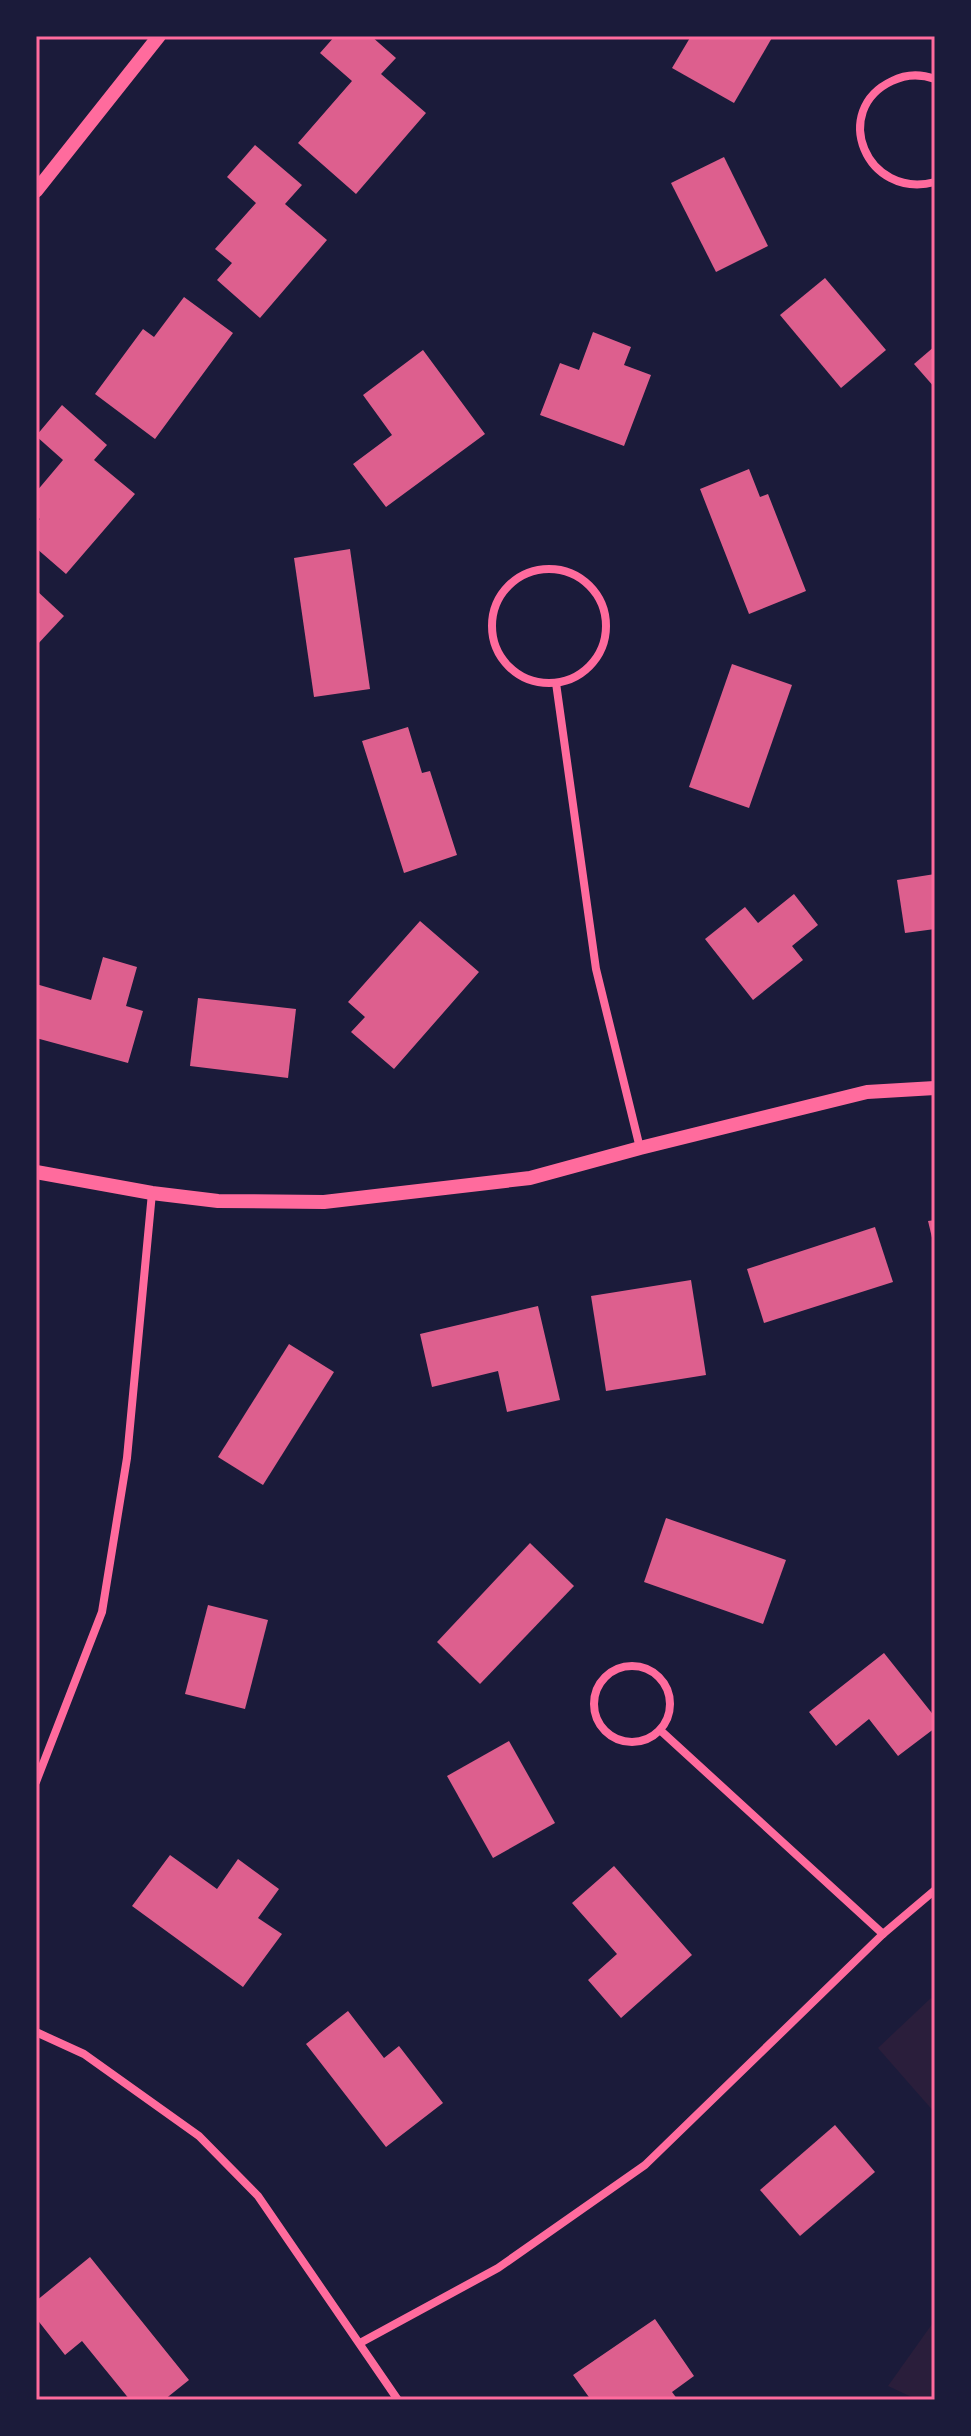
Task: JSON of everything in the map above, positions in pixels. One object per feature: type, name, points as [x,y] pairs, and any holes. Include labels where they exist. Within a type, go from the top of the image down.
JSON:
[{"type":"street","points":[[36,191],[159,36]]},
{"type":"street","points":[[935,79],[913,75],[881,86],[869,99],[862,115],[860,132],[872,164],[884,176],[917,186],[935,182]]},
{"type":"street","points":[[541,569],[576,575],[590,586],[601,601],[605,618],[605,636],[600,653],[589,668],[574,678],[556,683],[538,683],[521,677],[507,666],[497,651],[492,634],[492,616],[498,599],[509,585],[541,569]]},
{"type":"street","points":[[556,683],[596,969],[640,1148]]},
{"type":"street","points":[[36,1172],[152,1193],[218,1201],[324,1202],[530,1178],[867,1092],[935,1088]]},
{"type":"street","points":[[36,1782],[102,1612],[127,1458],[152,1193]]},
{"type":"street","points":[[631,1666],[645,1668],[658,1676],[667,1687],[670,1702],[668,1717],[660,1730],[634,1742],[619,1740],[606,1732],[597,1720],[594,1705],[596,1691],[604,1678],[616,1669],[631,1666]]},
{"type":"street","points":[[660,1730],[883,1934]]},
{"type":"street","points":[[360,2343],[498,2268],[645,2165],[883,1934],[935,1890]]},
{"type":"street","points":[[36,2032],[84,2054],[199,2136],[258,2196],[398,2400]]},
{"type":"shaded area","points":[[931,1998],[935,2002],[935,2113],[878,2048]]},
{"type":"shaded area","points":[[935,2320],[935,2400],[918,2400],[888,2386]]},
{"type":"building","points":[[335,36],[371,36],[396,58],[381,74],[426,113],[356,194],[298,143],[352,81],[320,53]]},
{"type":"building","points":[[691,36],[773,36],[734,103],[672,68]]},
{"type":"building","points":[[255,145],[302,185],[285,204],[327,240],[260,318],[217,280],[232,263],[215,249],[256,203],[227,177]]},
{"type":"building","points":[[724,157],[768,246],[716,272],[671,183]]},
{"type":"building","points":[[825,278],[886,350],[841,388],[780,315]]},
{"type":"building","points":[[184,297],[233,333],[155,439],[95,394],[143,329],[154,337]]},
{"type":"building","points":[[593,332],[631,347],[624,365],[651,375],[624,446],[540,415],[560,363],[579,370]]},
{"type":"building","points":[[935,346],[935,388],[914,364]]},
{"type":"building","points":[[423,350],[485,434],[386,507],[353,464],[392,435],[363,395]]},
{"type":"building","points":[[62,405],[107,445],[94,460],[135,494],[66,574],[36,548],[36,523],[40,519],[36,516],[36,492],[63,460],[36,436]]},
{"type":"building","points":[[749,469],[760,497],[768,494],[806,591],[749,614],[700,489]]},
{"type":"building","points":[[350,549],[370,689],[314,697],[294,558]]},
{"type":"building","points":[[36,590],[64,616],[36,646]]},
{"type":"building","points":[[732,664],[792,685],[749,808],[689,787]]},
{"type":"building","points":[[408,727],[422,773],[430,771],[457,855],[404,873],[362,741]]},
{"type":"building","points":[[935,874],[935,929],[905,933],[897,880]]},
{"type":"building","points":[[794,894],[818,925],[792,946],[803,960],[753,1000],[705,939],[745,907],[758,923]]},
{"type":"building","points":[[420,921],[479,972],[394,1069],[351,1032],[365,1017],[348,1002]]},
{"type":"building","points":[[103,957],[137,967],[126,1006],[143,1011],[128,1063],[36,1038],[36,984],[91,1000]]},
{"type":"building","points":[[198,998],[296,1009],[288,1078],[190,1066]]},
{"type":"building","points":[[935,1220],[935,1245],[934,1246],[928,1221]]},
{"type":"building","points":[[875,1227],[893,1282],[764,1323],[747,1269]]},
{"type":"building","points":[[691,1280],[706,1375],[606,1391],[591,1296]]},
{"type":"building","points":[[538,1306],[560,1400],[507,1412],[498,1371],[432,1387],[420,1334]]},
{"type":"building","points":[[289,1344],[334,1372],[263,1485],[218,1457]]},
{"type":"building","points":[[666,1518],[786,1560],[763,1624],[644,1582]]},
{"type":"building","points":[[530,1543],[574,1586],[480,1684],[437,1642]]},
{"type":"building","points":[[208,1605],[268,1620],[245,1709],[185,1694]]},
{"type":"building","points":[[884,1653],[935,1717],[935,1728],[898,1756],[869,1719],[836,1746],[809,1712]]},
{"type":"building","points":[[509,1741],[555,1823],[493,1858],[447,1776]]},
{"type":"building","points":[[170,1855],[217,1889],[238,1859],[279,1889],[258,1918],[282,1934],[243,1987],[132,1906]]},
{"type":"building","points":[[614,1866],[692,1955],[621,2018],[588,1980],[617,1954],[572,1903]]},
{"type":"building","points":[[348,2011],[384,2058],[399,2046],[443,2103],[386,2147],[306,2044]]},
{"type":"building","points":[[835,2125],[875,2172],[800,2236],[760,2190]]},
{"type":"building","points":[[90,2257],[189,2380],[164,2400],[130,2400],[82,2341],[65,2355],[36,2318],[36,2301]]},
{"type":"building","points":[[655,2319],[694,2376],[672,2392],[678,2400],[591,2400],[573,2375]]}]
